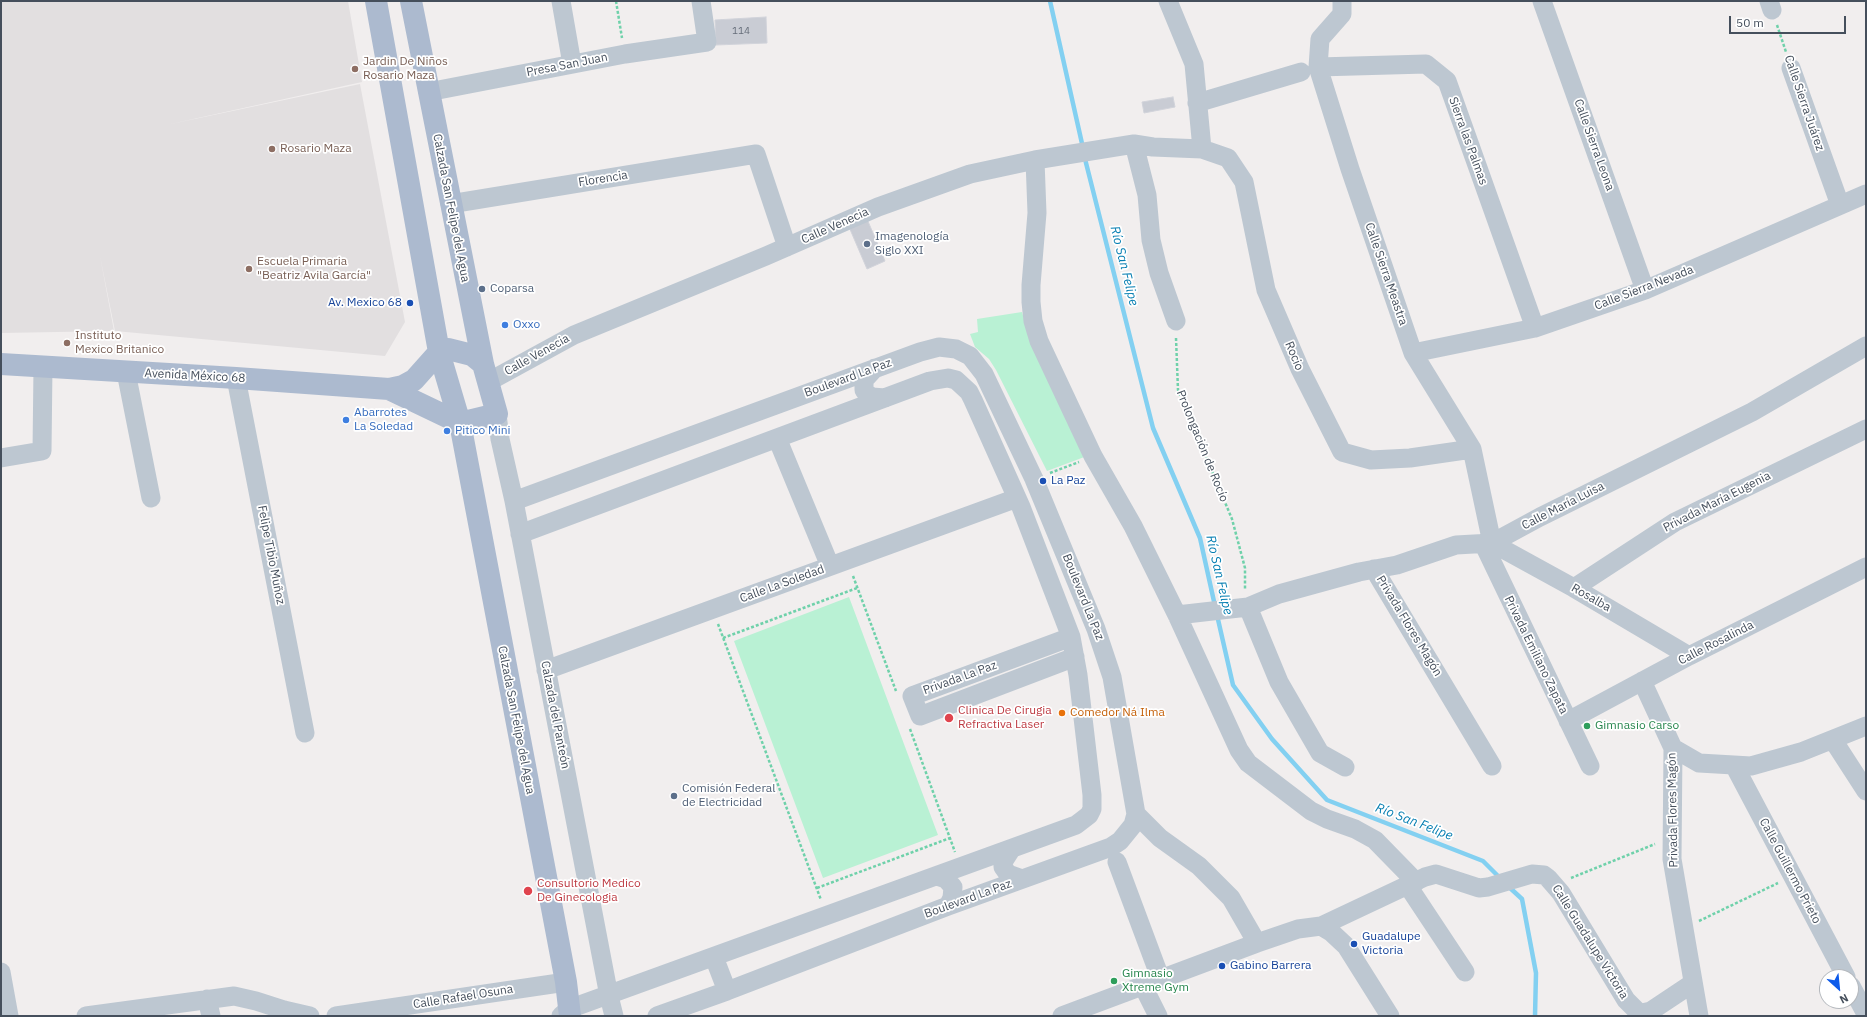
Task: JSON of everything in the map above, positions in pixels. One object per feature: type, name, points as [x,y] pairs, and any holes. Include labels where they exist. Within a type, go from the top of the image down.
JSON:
[{"type":"main road","points":[[376,1],[440,352],[448,349],[472,355],[486,373]]},
{"type":"main road","name":"Calzada San Felipe del Agua","points":[[411,1],[450,204],[486,373],[497,414]]},
{"type":"main road","name":"Avenida México 68","points":[[1,364],[389,389],[403,386],[414,380],[440,352]]},
{"type":"main road","name":"Calzada San Felipe del Agua","points":[[440,352],[460,424],[566,982],[567,1014]]},
{"type":"main road","name":"Avenida México 68","points":[[389,389],[460,424]]},
{"type":"main road","points":[[460,424],[497,414]]},
{"type":"street","points":[[561,1],[572,64]]},
{"type":"street","name":"Presa San Juan","points":[[428,92],[625,54],[707,42],[701,1]]},
{"type":"street","points":[[1168,1],[1194,64],[1202,149]]},
{"type":"street","name":"Calle Sierra Meastra","points":[[1342,1],[1342,14],[1320,39],[1310,70],[1350,169],[1412,352],[1472,449],[1487,543]]},
{"type":"street","name":"Calle Sierra Leona","points":[[1542,1],[1645,290]]},
{"type":"street","name":"Sierra las Palmas","points":[[1197,103],[1310,70],[1426,64],[1447,81],[1535,328]]},
{"type":"street","name":"Calle Sierra Juárez","points":[[1791,68],[1840,205]]},
{"type":"street","points":[[1134,144],[1147,195],[1151,240],[1159,273],[1176,321]]},
{"type":"street","name":"Calle Venecia","points":[[486,373],[788,247],[878,207],[970,174],[1035,160],[1134,144],[1152,147],[1202,149]]},
{"type":"street","name":"Rocio","points":[[1202,149],[1228,158],[1244,182],[1266,290],[1300,369],[1342,452],[1371,460],[1410,458],[1472,449]]},
{"type":"street","name":"Florencia","points":[[450,204],[756,154],[788,247]]},
{"type":"street","points":[[1035,160],[1036,230],[1031,285],[1033,321],[1037,334],[1087,444],[1133,526],[1177,615],[1235,742],[1248,763],[1315,813],[1355,829],[1383,846],[1412,884],[1465,972]]},
{"type":"street","name":"Calle Sierra Nevada","points":[[1412,352],[1535,328],[1645,290],[1866,194]]},
{"type":"street","name":"Calle María Luisa","points":[[1177,615],[1243,608],[1279,594],[1374,569],[1397,565],[1456,545],[1487,543],[1752,412],[1866,346]]},
{"type":"street","name":"Boulevard La Paz","points":[[514,501],[931,348],[947,348],[963,351],[970,356],[984,374],[1039,490],[1105,653],[1116,693],[1136,814],[1133,825],[1127,834],[1111,847],[948,906],[727,991],[657,1016]]},
{"type":"street","points":[[1,458],[42,451],[43,367]]},
{"type":"street","points":[[875,368],[864,380],[864,390],[872,397],[885,398]]},
{"type":"street","points":[[126,372],[151,498]]},
{"type":"street","name":"Felipe Tibio Muñoz","points":[[236,378],[306,733]]},
{"type":"street","name":"Boulevard La Paz","points":[[520,534],[885,398],[939,379],[948,378],[956,380],[963,385],[974,400],[1017,498],[1071,637],[1075,657],[1092,795],[1092,810],[1084,820],[1076,824],[609,996],[567,1014]]},
{"type":"street","points":[[810,392],[825,396],[831,402],[831,410],[822,421]]},
{"type":"street","name":"Calzada del Panteón","points":[[497,414],[500,439],[514,501],[614,1016]]},
{"type":"street","name":"Privada María Eugenia","points":[[1574,588],[1675,522],[1866,429]]},
{"type":"street","points":[[777,438],[830,566]]},
{"type":"street","name":"Calle La Soledad","points":[[546,670],[1017,498]]},
{"type":"street","name":"Rosalba","points":[[1487,543],[1574,588],[1689,656]]},
{"type":"street","name":"Privada Emiliano Zapata","points":[[1487,543],[1590,766]]},
{"type":"street","name":"Calle Rosalinda","points":[[1568,721],[1689,656],[1866,567]]},
{"type":"street","name":"Privada Flores Magón","points":[[1374,569],[1492,766]]},
{"type":"street","points":[[1243,608],[1279,682],[1320,753],[1345,767]]},
{"type":"street","name":"Privada La Paz","points":[[1071,637],[912,696],[920,716],[1075,657]]},
{"type":"street","name":"Privada Flores Magón","points":[[1642,681],[1673,748],[1672,859],[1699,1016]]},
{"type":"street","points":[[1673,748],[1699,763],[1751,766],[1801,752],[1866,726]]},
{"type":"street","points":[[1833,740],[1866,791]]},
{"type":"street","name":"Calle Guillermo Prieto","points":[[1734,765],[1842,969]]},
{"type":"street","points":[[1136,814],[1160,838],[1199,866],[1231,898],[1257,943]]},
{"type":"street","points":[[1012,848],[1003,862],[1003,867],[1008,874],[1022,880]]},
{"type":"street","points":[[1116,862],[1161,980]]},
{"type":"street","name":"Calle Guadalupe Victoria","points":[[1412,884],[1436,874],[1474,888],[1488,887],[1524,876],[1536,874],[1544,875],[1556,885],[1622,994],[1633,1009],[1642,1013],[1652,1011],[1693,983]]},
{"type":"street","points":[[937,876],[946,879],[953,887],[952,898],[948,906]]},
{"type":"street","points":[[1062,1016],[1257,943],[1298,929],[1321,926],[1412,884]]},
{"type":"street","points":[[1321,926],[1331,932],[1346,946],[1390,1016]]},
{"type":"street","points":[[714,958],[727,991]]},
{"type":"street","points":[[1,972],[9,1016]]},
{"type":"street","name":"Calle Rafael Osuna","points":[[336,1016],[566,982]]},
{"type":"street","points":[[1143,986],[1158,1016]]},
{"type":"street","points":[[86,1016],[209,1007],[234,996],[310,1016]]},
{"type":"street","points":[[1859,1001],[1866,1014]]},
{"type":"path","points":[[616,1],[625,54]]},
{"type":"path","name":"Calle Sierra Juárez","points":[[1770,5],[1791,68]]},
{"type":"path","name":"Prolongación de Rocío","points":[[1176,321],[1178,390],[1232,519],[1245,568],[1243,608]]},
{"type":"path","points":[[1044,475],[1086,459]]},
{"type":"path","points":[[724,638],[857,588]]},
{"type":"path","points":[[713,609],[827,916]]},
{"type":"path","points":[[1556,885],[1672,836]]},
{"type":"path","points":[[816,888],[950,838]]},
{"type":"path","points":[[1683,929],[1792,876]]},
{"type":"shaded area","points":[[1,1],[348,1],[362,82],[166,125],[360,84],[405,322],[385,356],[115,331],[100,256],[114,331],[1,333]]},
{"type":"green space","points":[[1022,312],[1027,330],[1087,456],[1047,471],[996,370],[989,359],[975,347],[970,334],[978,332],[977,319]]},
{"type":"green space","points":[[849,597],[938,835],[823,878],[734,641]]},
{"type":"building","points":[[766,17],[767,43],[716,45],[715,20]]},
{"type":"building","points":[[1173,97],[1175,107],[1144,113],[1142,102]]},
{"type":"building","name":"Imagenología Siglo XXI","points":[[867,219],[885,261],[867,269],[849,227]]},
{"type":"waterway","name":"Río San Felipe","points":[[1050,1],[1083,148]]},
{"type":"waterway","name":"Río San Felipe","points":[[1084,155],[1153,428],[1200,538],[1215,606]]},
{"type":"waterway","name":"Río San Felipe","points":[[1217,615],[1233,685],[1272,739],[1327,800],[1483,861],[1501,879]]},
{"type":"waterway","name":"Río San Felipe","points":[[1509,887],[1522,899],[1536,973],[1535,1016]]},
{"type":"place","name":"Jardin De Niños Rosario Maza","points":[[355,69]]},
{"type":"place","name":"Rosario Maza","points":[[272,149]]},
{"type":"place","name":"Imagenología Siglo XXI","points":[[867,244]]},
{"type":"place","name":"Escuela Primaria \"Beatriz Avila García\"","points":[[249,269]]},
{"type":"place","name":"Coparsa","points":[[482,289]]},
{"type":"place","name":"Av. Mexico 68","points":[[410,303]]},
{"type":"place","name":"Oxxo","points":[[505,325]]},
{"type":"place","name":"Instituto Mexico Britanico","points":[[67,343]]},
{"type":"place","name":"Abarrotes La Soledad","points":[[346,420]]},
{"type":"place","name":"Pitico Mini","points":[[447,431]]},
{"type":"place","name":"La Paz","points":[[1043,481]]},
{"type":"place","name":"Comedor Ná Ilma","points":[[1062,713]]},
{"type":"place","name":"Clinica De Cirugia Refractiva Laser","points":[[949,718]]},
{"type":"place","name":"Gimnasio Carso","points":[[1587,726]]},
{"type":"place","name":"Comisión Federal de Electricidad","points":[[674,796]]},
{"type":"place","name":"Consultorio Medico De Ginecologia","points":[[528,891]]},
{"type":"place","name":"Guadalupe Victoria","points":[[1354,944]]},
{"type":"place","name":"Gabino Barrera","points":[[1222,966]]},
{"type":"place","name":"Gimnasio Xtreme Gym","points":[[1114,981]]}]
